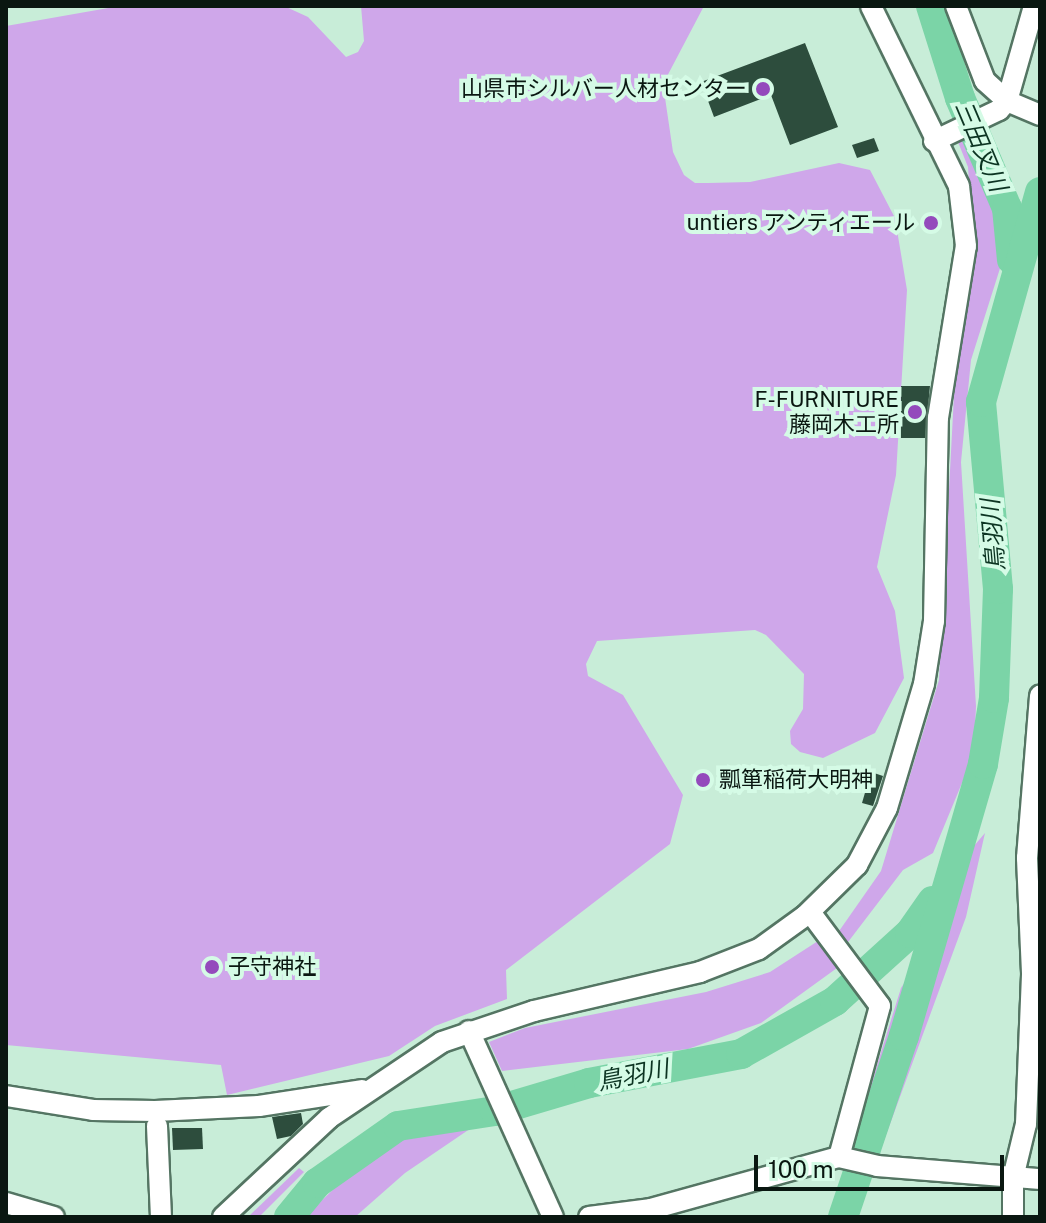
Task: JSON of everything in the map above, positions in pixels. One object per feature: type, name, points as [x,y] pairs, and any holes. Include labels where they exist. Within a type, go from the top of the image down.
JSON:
[{"type":"street","points":[[223,1217],[366,1089],[442,1042],[700,972],[759,949],[810,912],[857,865],[887,808],[924,684],[934,621],[938,418],[966,246],[959,186],[871,6]]},
{"type":"street","points":[[956,6],[985,81],[1017,108]]},
{"type":"street","points":[[1017,108],[1034,6]]},
{"type":"street","points":[[938,139],[1017,108]]},
{"type":"street","points":[[1013,1217],[1013,1178],[1026,1124],[1032,973],[1027,858],[1040,696]]},
{"type":"street","points":[[810,912],[880,1006],[839,1157]]},
{"type":"street","points":[[470,1034],[553,1217]]},
{"type":"street","points":[[6,1096],[93,1110],[155,1111],[259,1106],[366,1089]]},
{"type":"street","points":[[157,1126],[161,1217]]},
{"type":"street","points":[[589,1217],[665,1205],[839,1157],[877,1166],[1040,1179]]},
{"type":"street","points":[[6,1203],[54,1217]]},
{"type":"shaded area","points":[[284,6],[308,17],[346,57],[358,52],[364,41],[361,6],[704,6],[663,84],[673,152],[684,175],[695,183],[750,182],[839,163],[870,170],[895,218],[907,290],[896,475],[877,567],[895,611],[904,678],[875,733],[823,758],[800,752],[791,744],[790,731],[803,709],[804,674],[766,635],[755,630],[597,641],[586,664],[588,676],[623,695],[683,795],[670,844],[506,970],[507,999],[435,1026],[389,1056],[227,1095],[221,1065],[6,1045],[6,26],[114,7]]},
{"type":"shaded area","points":[[969,136],[990,181],[1005,233],[1002,262],[971,360],[961,462],[976,706],[974,754],[933,853],[903,870],[845,946],[837,934],[881,871],[939,680],[954,395],[973,241],[968,167],[958,142]]},
{"type":"shaded area","points":[[985,833],[966,917],[879,1154],[851,1149],[901,988],[951,912],[968,853]]},
{"type":"shaded area","points":[[818,941],[837,968],[761,1023],[688,1049],[502,1071],[489,1042],[525,1028],[706,992],[770,972]]},
{"type":"shaded area","points":[[483,1120],[405,1173],[355,1217],[305,1217],[352,1171],[412,1132],[440,1122]]},
{"type":"shaded area","points":[[299,1168],[304,1172],[259,1217],[248,1217]]},
{"type":"building","name":"山県市シルバー人材センター","points":[[805,43],[838,127],[790,145],[771,95],[714,117],[701,82]]},
{"type":"building","points":[[874,138],[879,151],[857,158],[852,145]]},
{"type":"building","name":"F-FURNITURE 藤岡木工所","points":[[901,386],[930,386],[925,438],[901,438]]},
{"type":"building","points":[[871,772],[883,776],[873,806],[862,803]]},
{"type":"building","points":[[301,1113],[303,1124],[291,1136],[277,1139],[272,1117]]},
{"type":"building","points":[[172,1128],[202,1128],[203,1149],[173,1150]]},
{"type":"waterway","name":"三田叉川","points":[[931,6],[960,98],[1007,208],[1012,260]]},
{"type":"waterway","name":"鳥羽川","points":[[843,1217],[904,1036],[983,764],[994,698],[998,589],[981,402],[1040,192]]},
{"type":"waterway","name":"鳥羽川","points":[[289,1217],[317,1183],[398,1126],[495,1111],[589,1083],[741,1054],[835,1001],[910,933],[932,901]]},
{"type":"place","name":"山県市シルバー人材センター","points":[[763,89]]},
{"type":"place","name":"untiers アンティエール","points":[[931,223]]},
{"type":"place","name":"F-FURNITURE 藤岡木工所","points":[[915,412]]},
{"type":"place","name":"瓢箪稲荷大明神","points":[[703,780]]},
{"type":"place","name":"子守神社","points":[[212,967]]}]
